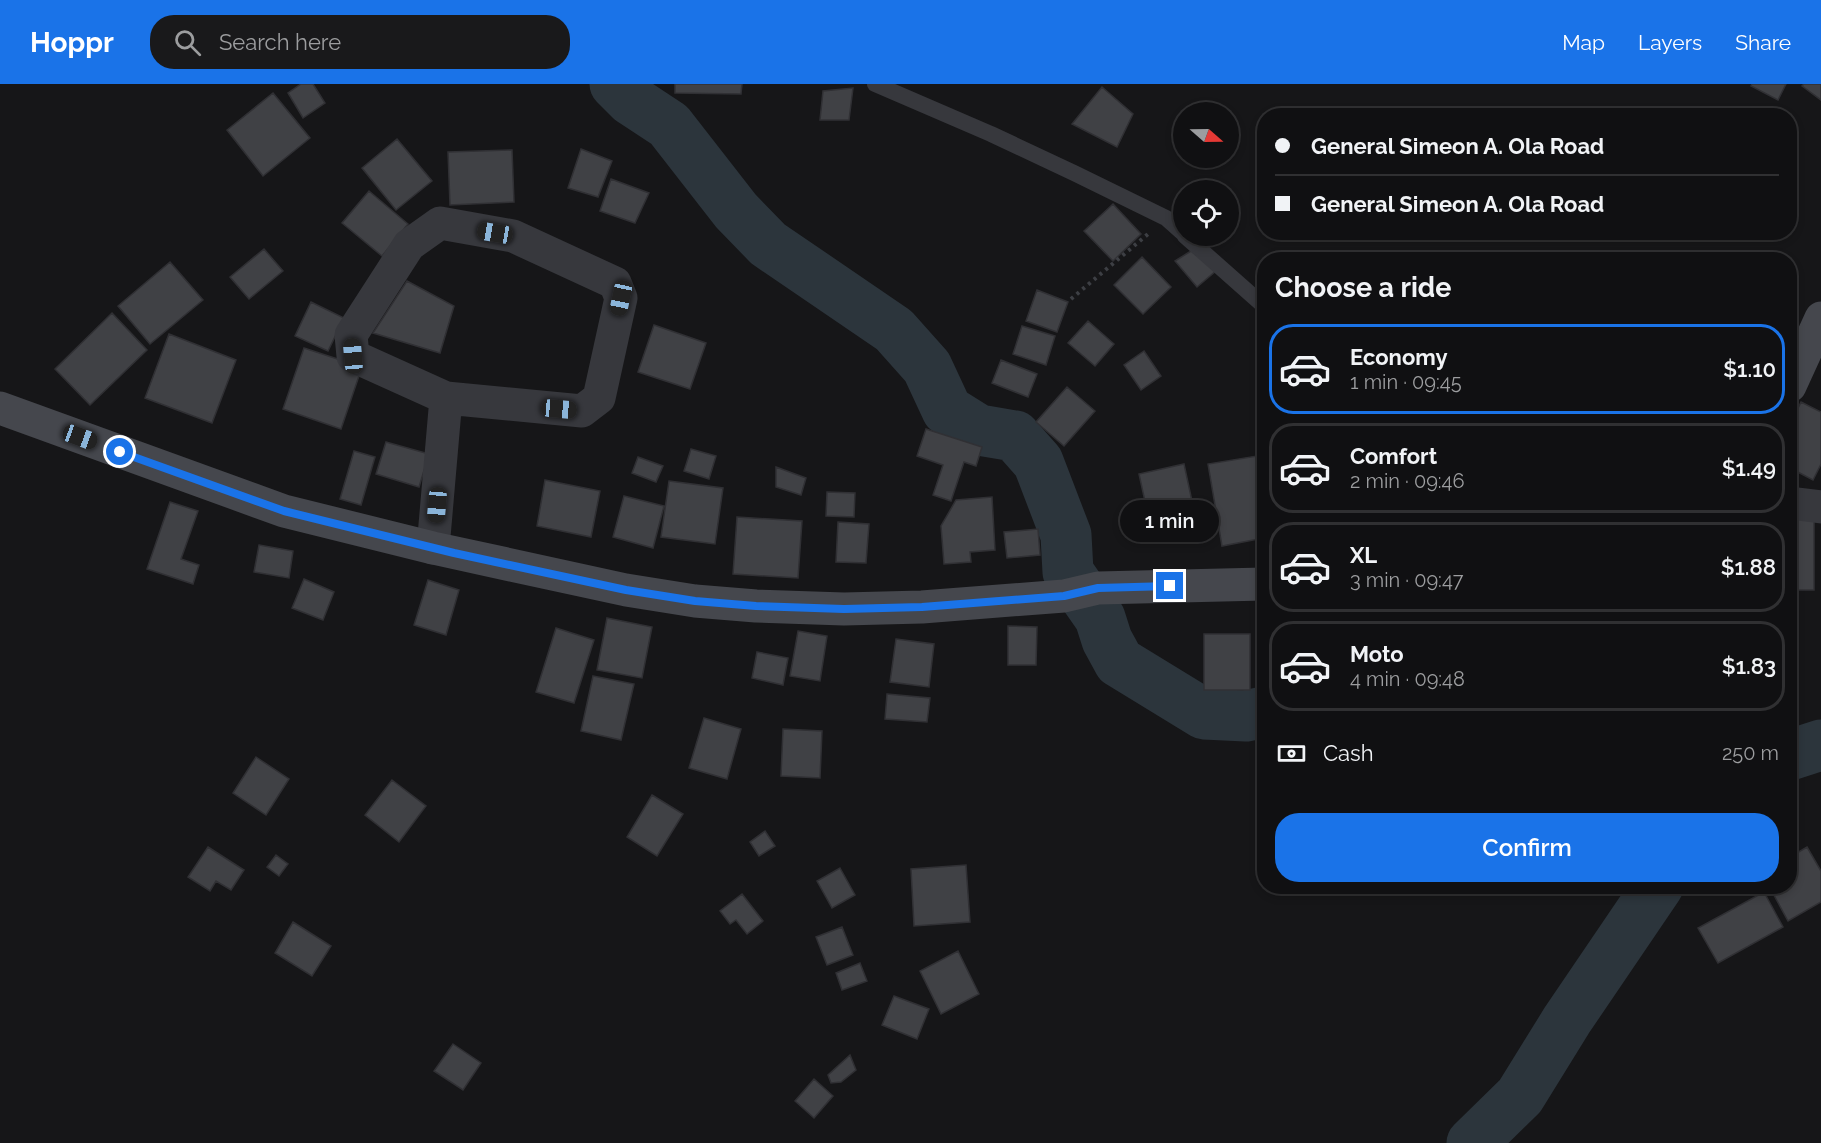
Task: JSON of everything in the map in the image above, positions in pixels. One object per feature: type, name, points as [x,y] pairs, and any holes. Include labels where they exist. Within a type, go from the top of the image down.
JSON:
[{"type":"main road","points":[[1797,371],[1821,318]]},
{"type":"main road","points":[[0,408],[284,511],[433,548],[626,590],[695,601],[844,609],[922,607],[1064,596],[1098,588],[1257,584]]},
{"type":"street","points":[[440,223],[513,236],[615,283],[621,298],[599,398],[582,411],[446,398],[353,356],[351,335],[409,244],[440,223]]},
{"type":"street","points":[[433,548],[446,398]]},
{"type":"street","points":[[1797,504],[1821,507]]},
{"type":"lane","points":[[875,84],[991,134],[1166,218],[1173,225]]},
{"type":"lane","points":[[1196,246],[1257,300]]},
{"type":"path","points":[[1071,299],[1166,218]]},
{"type":"building","points":[[301,84],[313,84],[325,103],[303,118],[288,93]]},
{"type":"building","points":[[675,84],[742,84],[741,94],[675,93]]},
{"type":"building","points":[[1752,84],[1786,84],[1778,100],[1751,86]]},
{"type":"building","points":[[1821,84],[1821,100],[1802,86]]},
{"type":"building","points":[[1102,87],[1133,114],[1117,147],[1072,124]]},
{"type":"building","points":[[853,88],[849,120],[820,120],[823,91]]},
{"type":"building","points":[[273,93],[310,138],[263,176],[227,130]]},
{"type":"building","points":[[397,139],[432,181],[396,210],[362,168]]},
{"type":"building","points":[[581,149],[612,161],[598,197],[568,188]]},
{"type":"building","points":[[512,150],[514,202],[450,205],[448,152]]},
{"type":"building","points":[[611,179],[649,193],[635,223],[600,211]]},
{"type":"building","points":[[369,191],[408,224],[382,256],[342,223]]},
{"type":"building","points":[[1113,204],[1141,234],[1113,261],[1084,231]]},
{"type":"building","points":[[264,249],[283,271],[249,299],[230,277]]},
{"type":"building","points":[[1191,251],[1217,270],[1197,287],[1175,261]]},
{"type":"building","points":[[1142,257],[1171,287],[1143,314],[1114,285]]},
{"type":"building","points":[[170,262],[203,300],[150,344],[118,306]]},
{"type":"building","points":[[407,281],[454,306],[440,353],[373,333]]},
{"type":"building","points":[[1037,290],[1068,302],[1057,332],[1026,321]]},
{"type":"building","points":[[311,302],[344,318],[328,351],[295,336]]},
{"type":"building","points":[[112,313],[147,350],[90,405],[55,369]]},
{"type":"building","points":[[1088,321],[1114,344],[1095,366],[1068,343]]},
{"type":"building","points":[[654,325],[706,343],[690,389],[638,372]]},
{"type":"building","points":[[1022,326],[1055,336],[1046,365],[1013,354]]},
{"type":"building","points":[[169,334],[236,360],[212,423],[145,398]]},
{"type":"building","points":[[304,348],[362,367],[341,429],[283,409]]},
{"type":"building","points":[[1144,351],[1161,376],[1141,390],[1124,365]]},
{"type":"building","points":[[1001,360],[1037,374],[1028,397],[992,383]]},
{"type":"building","points":[[1067,387],[1095,411],[1064,446],[1036,422]]},
{"type":"building","points":[[1801,402],[1821,412],[1821,464],[1813,480],[1797,472],[1797,410]]},
{"type":"building","points":[[926,429],[982,447],[976,466],[964,462],[951,501],[933,495],[943,465],[917,456]]},
{"type":"building","points":[[386,442],[429,454],[419,487],[376,474]]},
{"type":"building","points":[[691,449],[716,456],[709,479],[684,471]]},
{"type":"building","points":[[354,451],[375,457],[361,505],[340,499]]},
{"type":"building","points":[[1257,456],[1257,539],[1222,546],[1208,464]]},
{"type":"building","points":[[638,457],[663,466],[656,482],[632,473]]},
{"type":"building","points":[[1184,464],[1198,529],[1153,538],[1139,474]]},
{"type":"building","points":[[776,467],[806,478],[801,495],[776,487]]},
{"type":"building","points":[[545,480],[600,491],[591,537],[537,526]]},
{"type":"building","points":[[669,481],[723,488],[715,544],[661,537]]},
{"type":"building","points":[[827,492],[855,493],[854,517],[826,516]]},
{"type":"building","points":[[624,496],[664,506],[653,548],[613,537]]},
{"type":"building","points":[[992,497],[995,550],[970,552],[971,562],[944,564],[941,526],[956,500]]},
{"type":"building","points":[[170,502],[198,511],[181,559],[199,565],[193,584],[147,569]]},
{"type":"building","points":[[1797,516],[1814,516],[1814,590],[1797,590]]},
{"type":"building","points":[[737,517],[802,521],[798,578],[733,574]]},
{"type":"building","points":[[838,522],[869,524],[866,563],[836,562]]},
{"type":"building","points":[[1038,529],[1040,555],[1007,558],[1004,532]]},
{"type":"building","points":[[259,545],[293,551],[289,578],[254,572]]},
{"type":"building","points":[[304,579],[334,592],[323,620],[292,608]]},
{"type":"building","points":[[428,580],[459,590],[446,635],[414,625]]},
{"type":"building","points":[[607,618],[652,627],[642,678],[597,670]]},
{"type":"building","points":[[1008,626],[1037,627],[1036,665],[1008,665]]},
{"type":"building","points":[[556,628],[594,640],[574,703],[536,692]]},
{"type":"building","points":[[798,631],[827,636],[820,681],[790,676]]},
{"type":"building","points":[[1204,634],[1250,634],[1250,690],[1204,690]]},
{"type":"building","points":[[896,639],[934,644],[929,687],[890,682]]},
{"type":"building","points":[[757,652],[788,658],[783,685],[752,678]]},
{"type":"building","points":[[593,676],[634,684],[621,740],[581,731]]},
{"type":"building","points":[[887,694],[930,698],[927,722],[885,719]]},
{"type":"building","points":[[704,718],[741,729],[727,779],[689,768]]},
{"type":"building","points":[[783,729],[822,731],[820,778],[781,776]]},
{"type":"building","points":[[256,757],[289,779],[266,815],[233,793]]},
{"type":"building","points":[[392,780],[426,806],[399,842],[365,815]]},
{"type":"building","points":[[652,795],[683,814],[657,856],[627,837]]},
{"type":"building","points":[[765,831],[775,846],[759,856],[750,842]]},
{"type":"building","points":[[208,847],[244,870],[231,890],[216,881],[210,891],[188,877]]},
{"type":"building","points":[[1807,847],[1821,871],[1821,902],[1788,921],[1773,894],[1797,894],[1797,853]]},
{"type":"building","points":[[276,855],[288,864],[279,876],[267,867]]},
{"type":"building","points":[[966,865],[970,922],[914,926],[911,869]]},
{"type":"building","points":[[840,868],[855,895],[832,908],[817,881]]},
{"type":"building","points":[[742,894],[763,921],[747,934],[736,920],[730,924],[720,911]]},
{"type":"building","points":[[1760,894],[1765,894],[1783,927],[1718,963],[1698,928]]},
{"type":"building","points":[[293,922],[331,946],[312,976],[275,953]]},
{"type":"building","points":[[842,927],[853,955],[827,965],[816,937]]},
{"type":"building","points":[[958,951],[979,994],[941,1014],[920,971]]},
{"type":"building","points":[[860,963],[867,981],[842,990],[836,973]]},
{"type":"building","points":[[894,996],[929,1009],[917,1039],[882,1025]]},
{"type":"building","points":[[453,1044],[481,1063],[463,1090],[434,1071]]},
{"type":"building","points":[[850,1055],[856,1070],[841,1082],[831,1083],[828,1075]]},
{"type":"building","points":[[814,1079],[833,1096],[814,1118],[795,1101]]},
{"type":"waterway","points":[[615,84],[631,100],[669,125],[736,211],[768,244],[894,330],[927,367],[947,410],[979,430],[1015,436],[1038,462],[1066,535],[1068,572],[1100,618],[1107,640],[1119,662],[1204,714],[1246,716],[1257,714]]},
{"type":"waterway","points":[[1797,753],[1821,745]]},
{"type":"waterway","points":[[1472,1143],[1520,1096],[1567,1020],[1653,894]]},
{"type":"route","points":[[120,452],[284,511],[454,553],[626,590],[695,601],[844,609],[922,607],[1064,596],[1098,588],[1170,586]]}]
